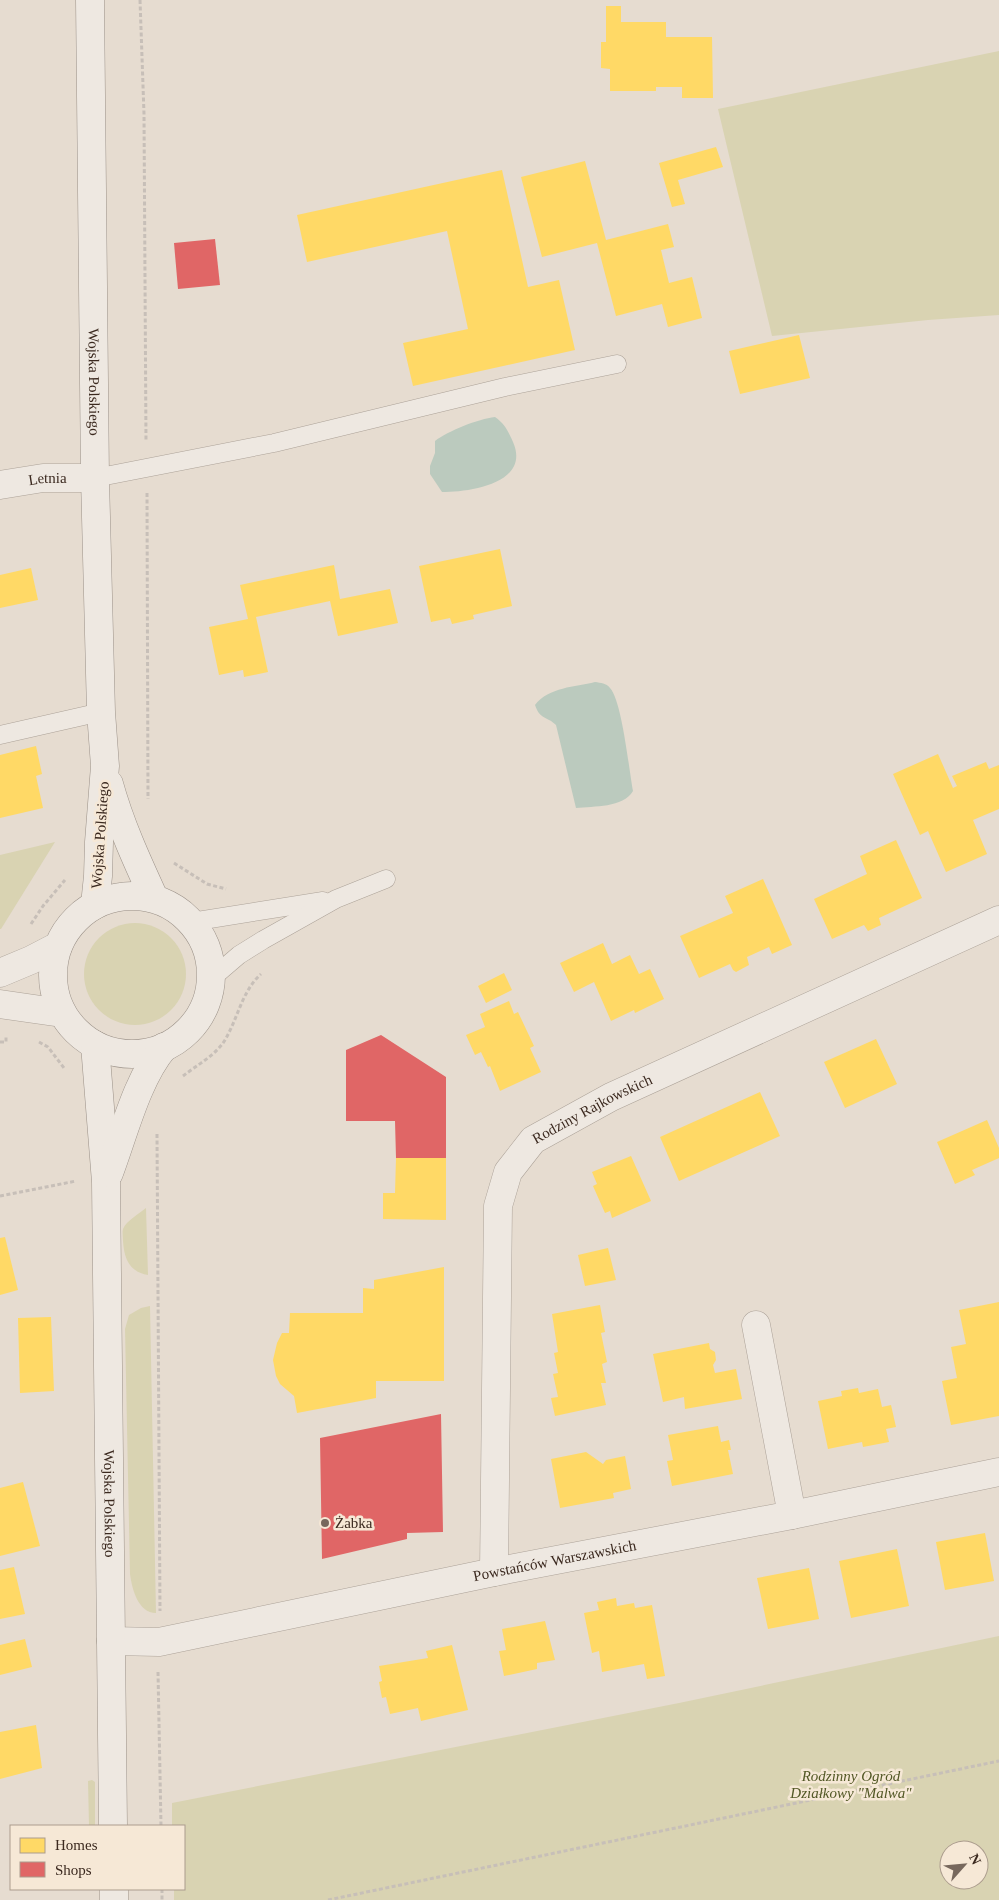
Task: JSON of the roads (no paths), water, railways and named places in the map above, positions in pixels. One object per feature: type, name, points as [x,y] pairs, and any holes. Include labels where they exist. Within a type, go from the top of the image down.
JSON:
[{"type":"main road","name":"Wojska Polskiego","points":[[90,0],[95,478],[101,712],[105,766],[95,905]]},
{"type":"main road","name":"Letnia","points":[[0,485],[43,478],[95,478]]},
{"type":"main road","name":"Wojska Polskiego","points":[[105,766],[118,816],[154,898]]},
{"type":"main road","points":[[134,896],[154,898],[168,904],[191,922],[202,939],[207,952],[211,979],[207,1000],[197,1020],[183,1036],[164,1047],[142,1053],[118,1053],[95,1045],[82,1036],[71,1026],[62,1013],[54,991],[53,976],[58,946],[67,929],[79,915],[95,905],[114,898],[134,896]]},
{"type":"main road","name":"Rodziny Rajkowskich","points":[[494,1572],[498,1206],[508,1172],[533,1140],[611,1097],[999,920]]},
{"type":"main road","points":[[0,973],[58,946]]},
{"type":"main road","points":[[0,1004],[62,1013]]},
{"type":"main road","name":"Wojska Polskiego","points":[[95,1045],[106,1182],[113,1825]]},
{"type":"main road","name":"Wojska Polskiego","points":[[106,1182],[143,1079],[164,1047]]},
{"type":"main road","points":[[756,1325],[792,1515]]},
{"type":"main road","name":"Powstańców Warszawskich","points":[[111,1641],[159,1642],[494,1572],[792,1515],[999,1472]]},
{"type":"lane","points":[[95,478],[274,443],[505,387],[618,364]]},
{"type":"lane","points":[[0,735],[101,712]]},
{"type":"lane","points":[[211,979],[239,955],[263,940],[336,899],[386,879]]},
{"type":"lane","points":[[191,922],[336,899]]},
{"type":"place","name":"Żabka","points":[[325,1523]]},
{"type":"park label","name":"Rodzinny Ogród Działkowy \"Malwa\"","points":[[851,1784]]}]
